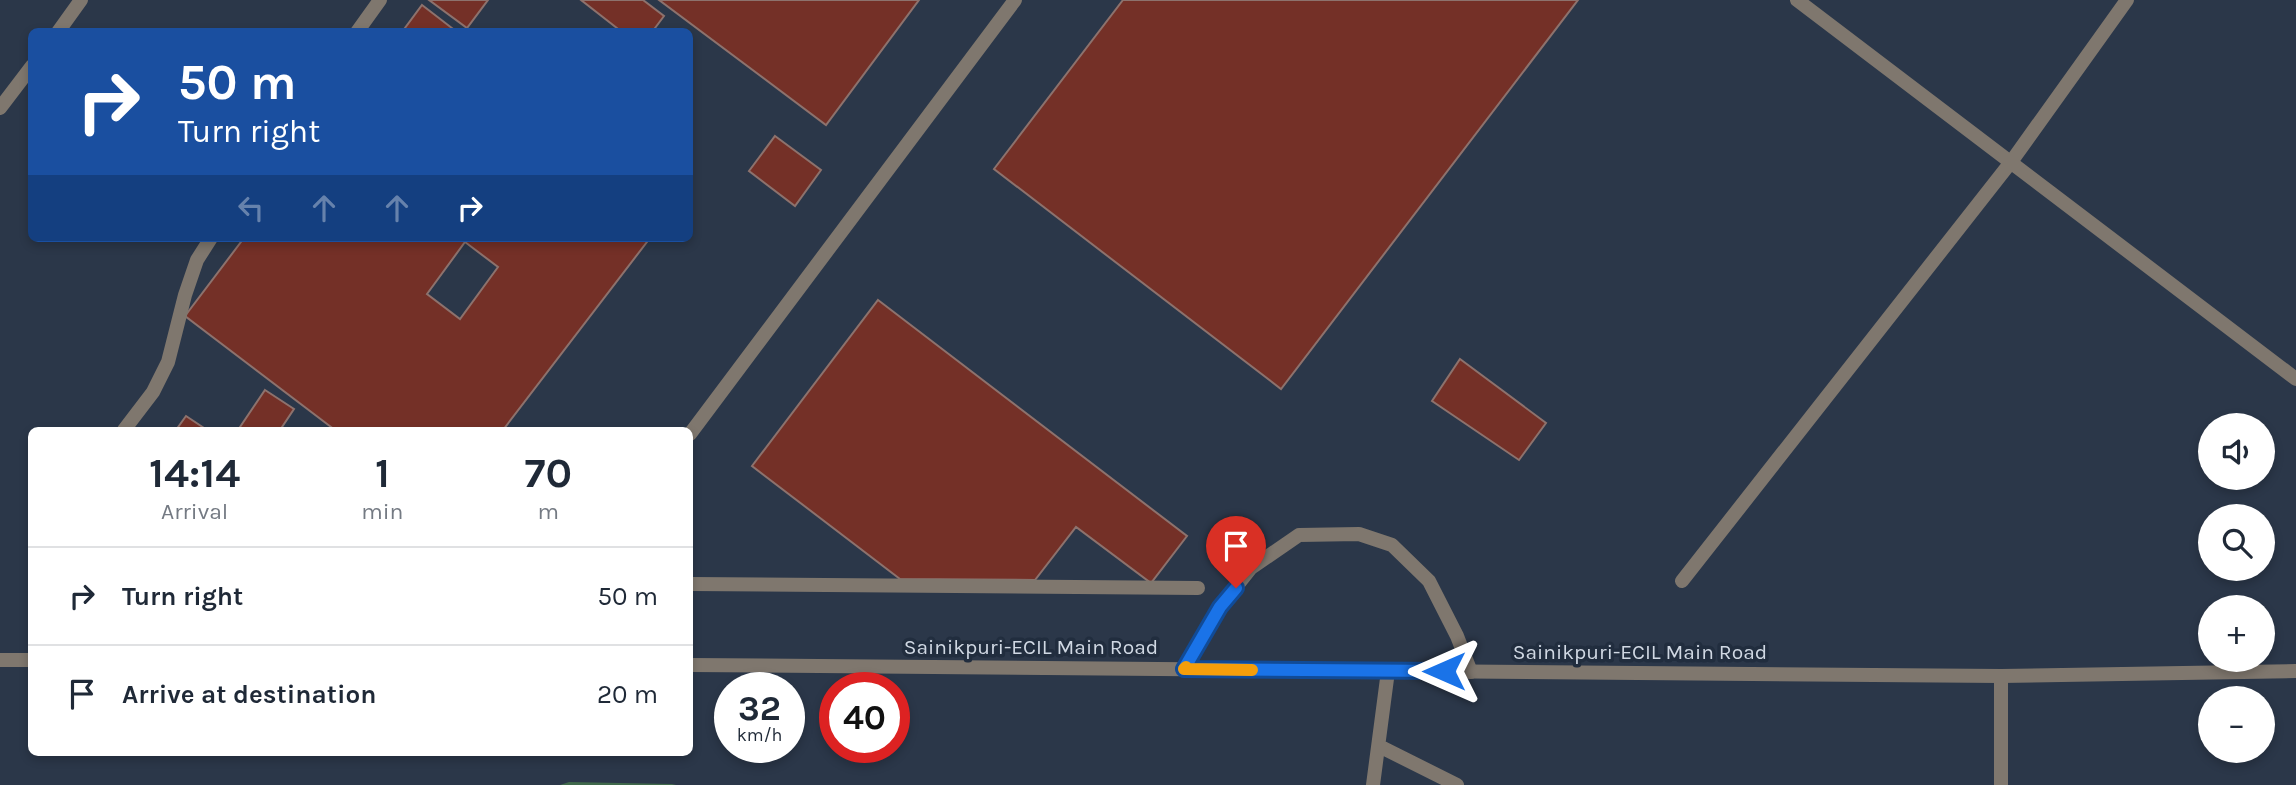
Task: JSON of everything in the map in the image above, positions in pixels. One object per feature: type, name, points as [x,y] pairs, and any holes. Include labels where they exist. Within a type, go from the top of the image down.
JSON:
[{"type":"street","points":[[61,28],[81,0]]},
{"type":"street","points":[[359,28],[380,0]]},
{"type":"street","points":[[693,430],[1015,0]]},
{"type":"street","points":[[1797,0],[2296,380]]},
{"type":"street","points":[[1682,581],[2011,162],[2126,0]]},
{"type":"street","points":[[0,108],[28,71]]},
{"type":"street","points":[[126,427],[153,392],[168,362],[185,295],[197,260],[208,242]]},
{"type":"street","points":[[1184,669],[1220,607],[1251,568],[1299,534],[1359,534],[1392,545],[1429,581],[1457,636],[1471,672]]},
{"type":"street","points":[[693,584],[1198,588]]},
{"type":"street","points":[[0,660],[28,660]]},
{"type":"street","name":"Sainikpuri-ECIL Main Road","points":[[693,665],[2001,676],[2296,671]]},
{"type":"street","points":[[1373,785],[1388,671]]},
{"type":"street","points":[[2001,676],[2001,785]]},
{"type":"street","points":[[1379,746],[1457,785]]},
{"type":"green space","points":[[569,782],[672,784],[676,785],[560,785]]},
{"type":"building","points":[[429,0],[488,0],[467,28]]},
{"type":"building","points":[[581,0],[643,0],[664,16],[655,28],[617,28]]},
{"type":"building","points":[[659,0],[919,0],[826,125]]},
{"type":"building","points":[[1123,0],[1578,0],[1281,389],[994,169]]},
{"type":"building","points":[[422,5],[452,28],[405,28]]},
{"type":"building","points":[[775,136],[821,170],[795,206],[749,171]]},
{"type":"building","points":[[241,242],[465,242],[647,242],[505,427],[331,427],[185,316]],"holes":[[[465,242],[498,267],[460,319],[427,294]]]},
{"type":"building","points":[[878,300],[1187,536],[1151,583],[1076,527],[1035,580],[900,579],[752,466]]},
{"type":"building","points":[[1460,359],[1546,423],[1519,460],[1432,401]]},
{"type":"building","points":[[265,390],[294,409],[282,427],[240,427]]},
{"type":"building","points":[[186,416],[202,427],[178,427]]},
{"type":"slow traffic","points":[[1186,667],[1184,669],[1252,670]]},
{"type":"route","points":[[1236,588],[1220,607],[1184,669],[1444,671]]}]
